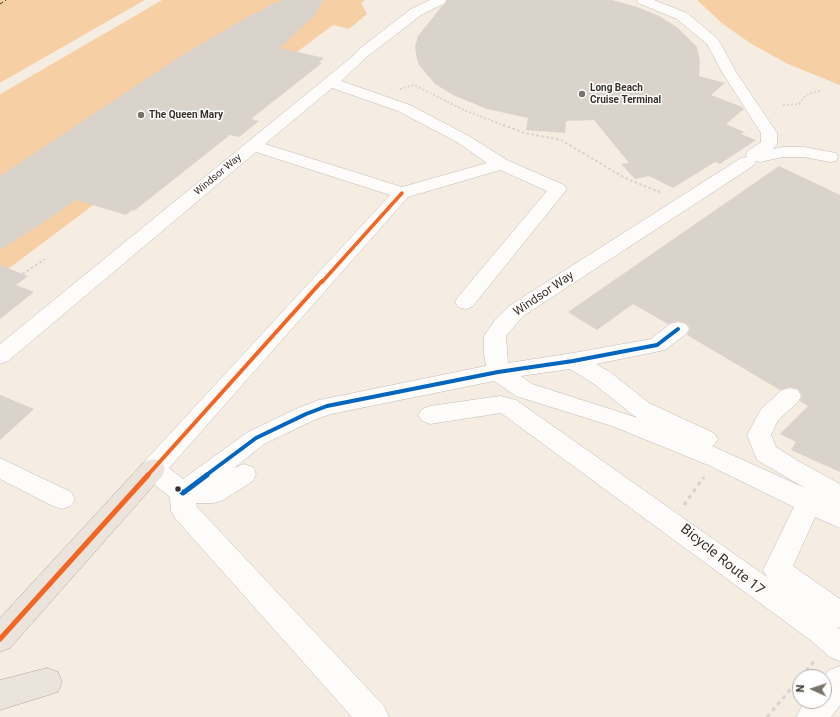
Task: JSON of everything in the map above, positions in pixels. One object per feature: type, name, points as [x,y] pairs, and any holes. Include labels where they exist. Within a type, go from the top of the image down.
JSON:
[{"type":"main road","points":[[0,639],[153,469]]},
{"type":"main road","points":[[0,695],[46,682]]},
{"type":"street","name":"Windsor Way","points":[[0,356],[358,59],[363,53],[416,12],[440,0]]},
{"type":"street","name":"Windsor Way","points":[[498,372],[495,354],[495,336],[502,325],[516,311],[754,158],[769,144],[768,133],[729,72],[713,42],[682,16],[643,0]]},
{"type":"street","points":[[329,82],[404,108],[463,139],[501,164],[558,189],[464,302]]},
{"type":"street","points":[[253,146],[402,193]]},
{"type":"street","points":[[754,158],[783,152],[804,152],[830,157]]},
{"type":"street","points":[[244,474],[214,493],[183,493],[153,469],[402,193],[501,164]]},
{"type":"street","points":[[183,493],[256,438],[306,414],[327,406],[498,372],[573,361],[657,344],[678,329]]},
{"type":"street","points":[[573,361],[602,378],[641,409],[802,485],[840,500]]},
{"type":"street","points":[[498,372],[524,390],[627,422],[717,458],[840,517]]},
{"type":"street","points":[[790,396],[769,415],[759,435],[766,453],[789,468],[840,496]]},
{"type":"street","points":[[430,415],[500,404],[508,406],[819,630],[830,650]]},
{"type":"street","points":[[0,468],[62,499]]},
{"type":"street","points":[[183,493],[184,511],[373,717]]},
{"type":"street","points":[[811,503],[804,512],[777,570],[840,615]]},
{"type":"street","points":[[812,717],[840,680]]},
{"type":"path","points":[[274,52],[300,57]]},
{"type":"path","points":[[268,57],[293,62]]},
{"type":"path","points":[[400,89],[414,85],[466,111],[495,122],[525,133],[561,140],[625,178],[665,195]]},
{"type":"path","points":[[783,105],[799,104],[806,95],[822,90]]},
{"type":"path","points":[[214,98],[235,103]]},
{"type":"path","points":[[206,104],[244,114]]},
{"type":"path","points":[[170,131],[191,137]]},
{"type":"path","points":[[92,188],[115,198]]},
{"type":"path","points":[[0,274],[15,280],[44,259]]},
{"type":"path","name":"Bicycle Route 17","points":[[682,510],[705,476]]},
{"type":"path","points":[[809,669],[830,650]]},
{"type":"path","points":[[768,717],[792,687]]},
{"type":"shaded area","points":[[0,0],[145,0],[0,83]]},
{"type":"shaded area","points":[[162,0],[365,0],[361,3],[367,14],[349,29],[333,25],[0,275],[0,94]]},
{"type":"shaded area","points":[[697,0],[840,0],[840,85],[788,64],[750,43],[723,24]]},
{"type":"pier","points":[[147,0],[0,85],[0,83]]},
{"type":"pier","points":[[158,0],[162,0],[0,94],[0,92]]},
{"type":"building","name":"The Queen Mary","points":[[283,0],[323,0],[315,15],[280,48],[324,58],[319,62],[322,63],[251,119],[259,121],[239,137],[230,135],[134,211],[132,210],[126,215],[76,200],[0,250],[0,176],[181,56],[254,13]]},
{"type":"building","name":"Long Beach Cruise Terminal","points":[[447,0],[612,0],[637,7],[659,16],[678,28],[697,47],[700,61],[699,76],[725,83],[711,95],[744,109],[726,124],[744,132],[741,134],[756,140],[720,164],[715,162],[673,188],[649,176],[635,179],[621,164],[629,163],[594,120],[566,121],[565,133],[526,130],[528,118],[487,109],[453,95],[435,84],[419,65],[415,47],[418,36]]},
{"type":"building","points":[[779,166],[840,195],[840,472],[791,450],[796,442],[780,434],[808,406],[800,401],[802,395],[798,389],[790,387],[780,390],[687,335],[690,328],[686,323],[678,321],[668,324],[633,304],[597,330],[568,312]]},
{"type":"building","points":[[0,265],[28,276],[16,285],[34,292],[0,319]]},
{"type":"building","points":[[0,395],[34,409],[0,440]]},
{"type":"ferry route","points":[[0,4],[6,0]]},
{"type":"transit line","points":[[0,639],[402,193]]},
{"type":"transit line","points":[[178,489],[183,493],[256,438],[306,414],[327,406],[498,372],[573,361],[657,345],[678,329]]},
{"type":"place","name":"Long Beach Cruise Terminal","points":[[582,94]]},
{"type":"place","name":"The Queen Mary","points":[[141,115]]}]
